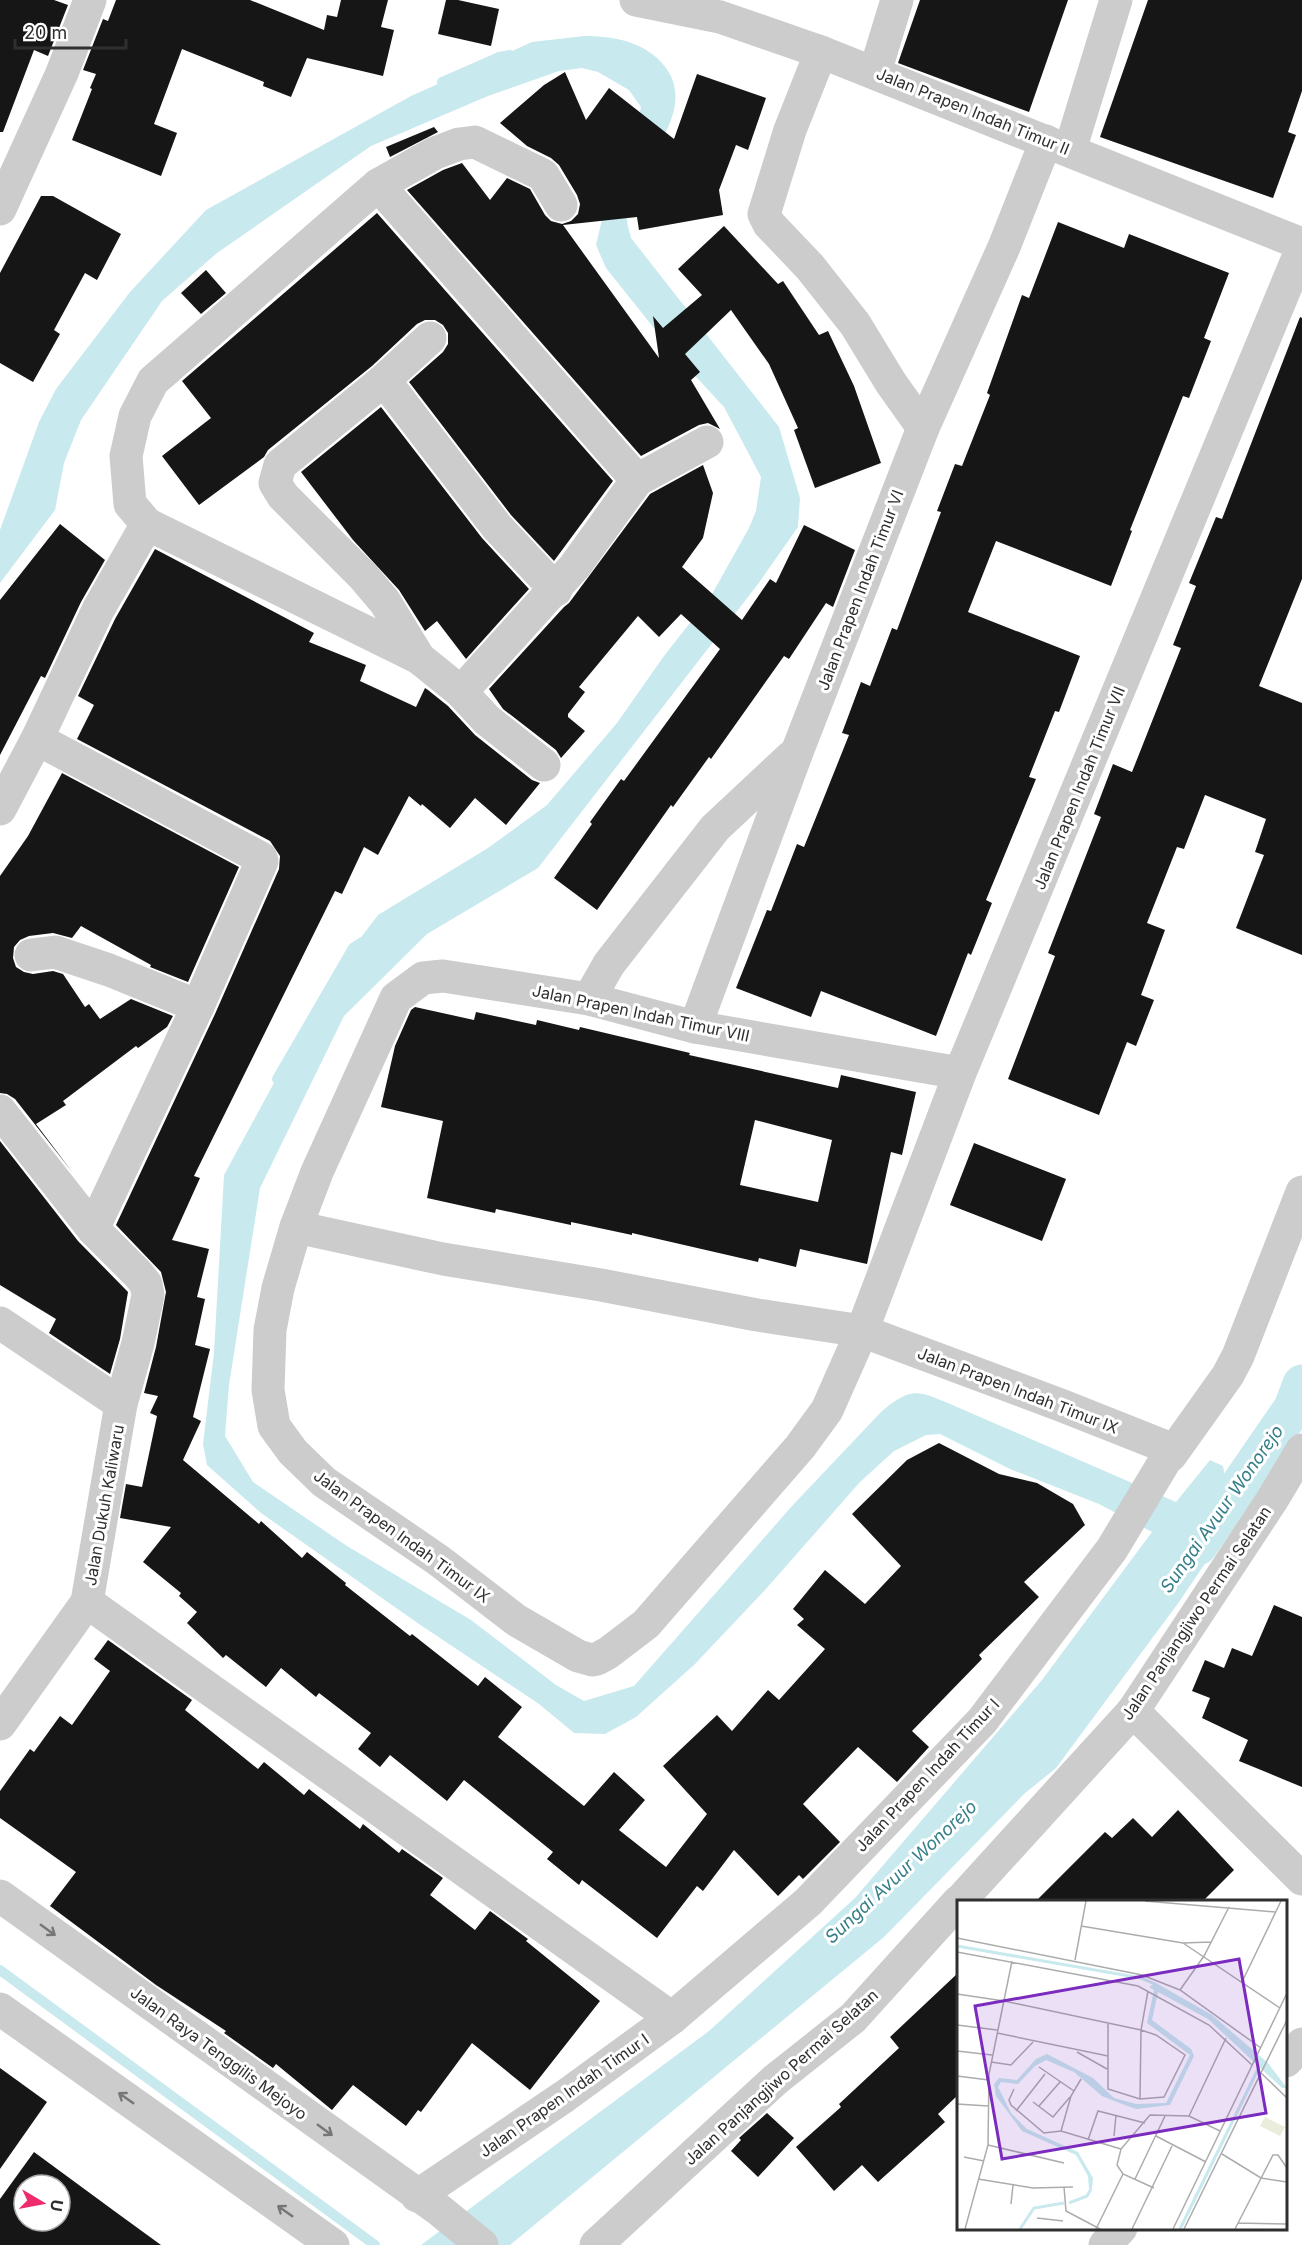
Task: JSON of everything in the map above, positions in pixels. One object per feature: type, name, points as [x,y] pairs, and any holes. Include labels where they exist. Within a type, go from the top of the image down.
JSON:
[{"type":"street","points":[[0,209],[62,73],[90,0]]},
{"type":"street","name":"Jalan Prapen Indah Timur II","points":[[636,0],[676,3],[821,52],[1058,145],[1302,246]]},
{"type":"street","points":[[875,72],[897,0]]},
{"type":"street","name":"Jalan Prapen Indah Timur VI","points":[[695,1027],[797,752],[923,429],[1004,247],[1058,145],[1116,0]]},
{"type":"street","points":[[821,52],[790,130],[764,214],[769,224],[810,267],[855,324],[891,383],[923,429]]},
{"type":"street","points":[[544,765],[487,720],[461,692],[419,658],[147,524],[130,504],[126,456],[135,416],[153,381],[378,185],[435,153],[459,144],[475,142],[543,175],[561,205]]},
{"type":"street","points":[[378,185],[637,480]]},
{"type":"street","name":"Jalan Prapen Indah Timur VII","points":[[862,1331],[960,1074],[1302,246]]},
{"type":"street","points":[[419,658],[386,602],[283,496],[274,483],[280,465],[384,380],[430,338]]},
{"type":"street","points":[[384,380],[497,527],[556,590]]},
{"type":"street","points":[[461,692],[556,590],[637,480],[707,442]]},
{"type":"street","points":[[0,809],[37,739],[98,610],[147,524]]},
{"type":"street","points":[[37,739],[261,858],[262,862],[198,1006],[93,1229]]},
{"type":"street","name":"Jalan Prapen Indah Timur VI","points":[[589,999],[609,964],[715,828],[797,752]]},
{"type":"street","points":[[31,955],[55,952],[109,970],[198,1006]]},
{"type":"street","name":"Jalan Prapen Indah Timur VIII","points":[[296,1227],[317,1172],[396,998],[423,978],[443,976],[589,999],[695,1027],[960,1074]]},
{"type":"street","points":[[0,1111],[93,1229],[146,1284],[148,1295],[138,1343],[121,1404]]},
{"type":"street","name":"Jalan Prapen Indah Timur I","points":[[428,2203],[565,2096],[672,2018],[808,1902],[982,1721],[1112,1549],[1170,1455],[1228,1375],[1238,1356],[1302,1192]]},
{"type":"street","name":"Jalan Prapen Indah Timur IX","points":[[862,1331],[827,1410],[800,1447],[646,1624],[597,1659],[578,1656],[516,1620],[438,1560],[324,1482],[293,1452],[274,1426],[268,1390],[270,1330],[278,1288],[296,1227],[443,1259],[601,1285],[757,1315],[862,1331],[1064,1406],[1170,1455]]},
{"type":"street","name":"Jalan Dukuh Kaliwaru","points":[[0,1323],[121,1404],[87,1602],[0,1724]]},
{"type":"street","name":"Jalan Panjangjiwo Permai Selatan","points":[[961,1900],[1133,1711],[1272,1500],[1302,1450]]},
{"type":"street","points":[[87,1602],[672,2018]]},
{"type":"street","points":[[1133,1711],[1302,1878]]},
{"type":"street","name":"Jalan Raya Tenggilis Mejoyo","points":[[0,1896],[428,2203],[482,2245]]},
{"type":"street","name":"Jalan Panjangjiwo Permai Selatan","points":[[596,2245],[775,2080],[865,2006],[957,1904]]},
{"type":"street","points":[[0,2009],[333,2245]]},
{"type":"street","points":[[1287,2060],[1302,2044]]},
{"type":"water","points":[[584,36],[613,38],[641,47],[657,58],[671,77],[676,96],[672,116],[632,196],[627,216],[631,238],[779,427],[800,498],[798,527],[758,584],[538,868],[427,934],[344,1016],[260,1188],[229,1385],[225,1436],[253,1482],[347,1546],[471,1620],[556,1685],[584,1701],[634,1686],[792,1506],[881,1412],[892,1403],[910,1394],[918,1393],[934,1398],[1176,1502],[1210,1460],[1223,1466],[1233,1522],[1179,1602],[1056,1768],[1024,1794],[884,1937],[510,2245],[421,2245],[709,2031],[855,1898],[1042,1680],[1152,1532],[1099,1504],[1010,1469],[940,1434],[926,1435],[894,1451],[860,1482],[765,1590],[694,1665],[636,1717],[605,1734],[574,1733],[539,1704],[419,1624],[261,1513],[207,1465],[203,1444],[214,1353],[224,1175],[281,1070],[353,948],[378,915],[488,848],[547,805],[617,723],[664,656],[711,596],[756,511],[761,477],[724,407],[673,352],[606,268],[596,245],[609,190],[636,131],[641,107],[629,90],[598,72],[582,68],[559,71],[488,96],[371,146],[217,253],[162,301],[81,420],[64,463],[55,510],[0,583],[0,530],[39,422],[56,389],[130,292],[206,210],[411,96],[532,42]]},
{"type":"building","points":[[0,0],[54,0],[68,5],[48,56],[34,50],[3,132],[0,132]]},
{"type":"building","points":[[116,0],[250,0],[324,30],[327,15],[337,17],[341,0],[388,0],[381,27],[394,30],[383,76],[307,58],[291,97],[263,86],[264,82],[182,49],[154,124],[177,133],[161,176],[72,140],[96,74],[83,70],[103,19],[108,21]]},
{"type":"building","points":[[446,0],[458,0],[499,9],[491,46],[438,34]]},
{"type":"building","points":[[920,0],[1068,0],[1029,112],[898,63]]},
{"type":"building","points":[[1148,0],[1302,0],[1302,91],[1288,132],[1296,135],[1273,198],[1100,137]]},
{"type":"building","points":[[565,72],[586,120],[609,88],[674,139],[697,74],[766,98],[748,150],[736,145],[719,190],[723,215],[639,230],[637,217],[563,225],[659,358],[653,316],[663,328],[702,295],[678,269],[724,226],[778,284],[783,281],[819,335],[828,331],[854,386],[881,463],[815,488],[794,430],[798,428],[769,364],[731,310],[685,354],[700,372],[691,380],[720,429],[708,423],[699,425],[641,456],[407,190],[443,170],[462,163],[490,200],[507,178],[530,189],[551,221],[562,224],[571,221],[578,214],[580,204],[559,165],[551,158],[527,146],[500,123],[544,85]]},
{"type":"building","points":[[434,127],[438,132],[390,157],[386,147]]},
{"type":"building","points":[[41,196],[53,196],[121,234],[97,280],[85,273],[54,330],[60,334],[33,382],[0,363],[0,273]]},
{"type":"building","points":[[377,213],[613,481],[554,561],[511,515],[409,382],[443,352],[448,344],[448,333],[443,325],[435,320],[425,320],[417,324],[372,366],[268,450],[264,457],[199,505],[162,456],[211,418],[182,381]]},
{"type":"building","points":[[1058,222],[1124,248],[1129,234],[1229,273],[1204,338],[1211,341],[1189,398],[1183,396],[1130,530],[1132,531],[1111,586],[996,541],[968,612],[1080,656],[1059,712],[1055,711],[1029,777],[1036,779],[986,900],[992,903],[971,955],[968,953],[936,1036],[821,991],[811,1017],[736,988],[767,910],[771,911],[797,844],[804,847],[849,735],[842,733],[861,682],[870,686],[892,628],[897,630],[941,512],[937,511],[955,464],[962,466],[990,395],[987,393],[1022,295],[1029,298]]},
{"type":"building","points":[[206,270],[226,293],[201,314],[181,293]]},
{"type":"building","points":[[1300,317],[1302,318],[1302,579],[1259,686],[1302,703],[1302,955],[1236,928],[1264,855],[1255,852],[1266,819],[1205,795],[1184,849],[1177,847],[1147,923],[1165,930],[1141,995],[1154,1000],[1136,1046],[1127,1042],[1099,1115],[1008,1079],[1055,956],[1048,953],[1101,817],[1094,814],[1113,764],[1132,772],[1181,648],[1173,645],[1196,586],[1189,583],[1216,517],[1222,519]]},
{"type":"building","points":[[381,407],[482,538],[529,589],[466,659],[437,621],[425,631],[399,590],[353,540],[301,472]]},
{"type":"building","points":[[703,465],[713,493],[703,538],[682,567],[742,620],[770,579],[776,583],[804,525],[855,550],[833,607],[826,603],[789,659],[784,656],[711,759],[709,757],[673,807],[671,805],[597,910],[554,878],[621,779],[624,781],[720,649],[681,614],[659,637],[638,616],[579,687],[585,692],[568,717],[585,731],[561,758],[556,750],[503,709],[489,689],[569,603],[650,494]]},
{"type":"building","points":[[60,524],[105,560],[81,602],[45,678],[41,676],[0,755],[0,600]]},
{"type":"building","points":[[155,549],[314,633],[309,642],[366,665],[360,681],[416,707],[425,688],[448,706],[475,735],[532,780],[540,783],[506,825],[475,798],[450,828],[409,796],[378,855],[364,847],[342,894],[335,891],[194,1176],[200,1178],[172,1240],[209,1249],[197,1297],[205,1299],[195,1345],[210,1349],[193,1417],[201,1421],[183,1460],[259,1524],[261,1521],[302,1558],[307,1552],[410,1636],[412,1634],[478,1686],[485,1677],[522,1707],[498,1737],[584,1806],[614,1772],[645,1800],[619,1830],[666,1867],[707,1814],[663,1766],[717,1715],[732,1731],[768,1690],[779,1700],[825,1649],[797,1625],[804,1619],[793,1609],[825,1570],[865,1604],[901,1566],[852,1514],[907,1460],[939,1443],[999,1474],[1037,1483],[1073,1504],[1085,1525],[1024,1582],[1039,1597],[979,1655],[982,1659],[912,1731],[929,1747],[897,1782],[858,1747],[803,1804],[840,1842],[803,1879],[799,1875],[778,1896],[734,1850],[703,1891],[697,1886],[657,1938],[582,1880],[579,1885],[547,1859],[553,1852],[464,1780],[447,1801],[390,1755],[380,1767],[358,1749],[371,1733],[319,1693],[316,1697],[281,1668],[266,1687],[226,1655],[223,1658],[187,1623],[197,1612],[179,1596],[181,1593],[143,1562],[171,1527],[120,1518],[126,1484],[142,1487],[157,1416],[150,1413],[158,1396],[144,1393],[156,1347],[166,1292],[161,1272],[116,1225],[215,1014],[279,869],[280,856],[270,841],[77,739],[94,705],[78,696],[115,619]]},
{"type":"building","points":[[62,773],[239,867],[188,982],[150,967],[151,965],[81,926],[72,938],[53,933],[29,936],[20,940],[14,947],[13,958],[16,967],[33,974],[53,971],[63,974],[85,1007],[89,1004],[100,1019],[131,999],[173,1016],[167,1027],[138,1048],[136,1046],[63,1101],[66,1105],[36,1124],[73,1173],[15,1099],[0,1093],[0,876],[28,836]]},
{"type":"building","points":[[415,1007],[474,1020],[476,1012],[536,1025],[537,1020],[579,1030],[580,1027],[690,1053],[689,1055],[838,1088],[841,1075],[916,1092],[902,1155],[891,1152],[867,1264],[800,1249],[796,1267],[759,1258],[758,1262],[632,1233],[632,1235],[571,1222],[571,1225],[496,1209],[495,1213],[427,1198],[443,1121],[381,1107],[395,1046],[411,1010]],"holes":[[[755,1120],[832,1140],[818,1202],[740,1185]]]},
{"type":"building","points":[[0,1141],[78,1241],[128,1292],[120,1339],[110,1374],[49,1333],[56,1319],[0,1285]]},
{"type":"building","points":[[974,1143],[1066,1179],[1042,1241],[950,1205]]},
{"type":"building","points":[[1274,1605],[1302,1617],[1302,1787],[1239,1761],[1248,1740],[1202,1718],[1210,1698],[1192,1691],[1205,1660],[1224,1668],[1232,1648],[1252,1656]]},
{"type":"building","points":[[108,1640],[192,1700],[185,1710],[258,1769],[264,1762],[304,1795],[309,1789],[360,1829],[363,1824],[399,1853],[402,1849],[443,1878],[430,1895],[475,1930],[490,1911],[528,1939],[526,1941],[600,2001],[530,2090],[472,2043],[421,2112],[418,2110],[406,2126],[353,2085],[332,2110],[276,2064],[273,2068],[224,2033],[226,2031],[156,1985],[50,1906],[76,1872],[0,1818],[0,1791],[30,1749],[34,1752],[60,1716],[72,1725],[110,1671],[94,1659]]},
{"type":"building","points":[[1178,1810],[1234,1870],[1204,1900],[1037,1900],[1105,1832],[1112,1838],[1133,1818],[1152,1837]]},
{"type":"building","points":[[957,1974],[957,2096],[938,2114],[945,2122],[878,2182],[862,2165],[834,2191],[796,2147],[841,2107],[839,2104],[899,2048],[890,2037]]},
{"type":"building","points":[[0,2068],[47,2102],[0,2169]]},
{"type":"building","points":[[767,2113],[794,2138],[758,2177],[731,2151],[741,2140],[739,2138]]},
{"type":"building","points":[[34,2152],[63,2173],[19,2173]]},
{"type":"building","points":[[72,2180],[161,2245],[0,2245],[0,2199],[12,2182],[12,2233],[72,2233]]},
{"type":"waterway","points":[[442,82],[499,57],[510,55]]},
{"type":"waterway","points":[[277,1079],[353,948],[362,942]]},
{"type":"waterway","name":"Sungai Avuur Wonorejo","points":[[1198,1546],[1293,1408],[1302,1384]]},
{"type":"waterway","points":[[0,1970],[375,2245]]}]
